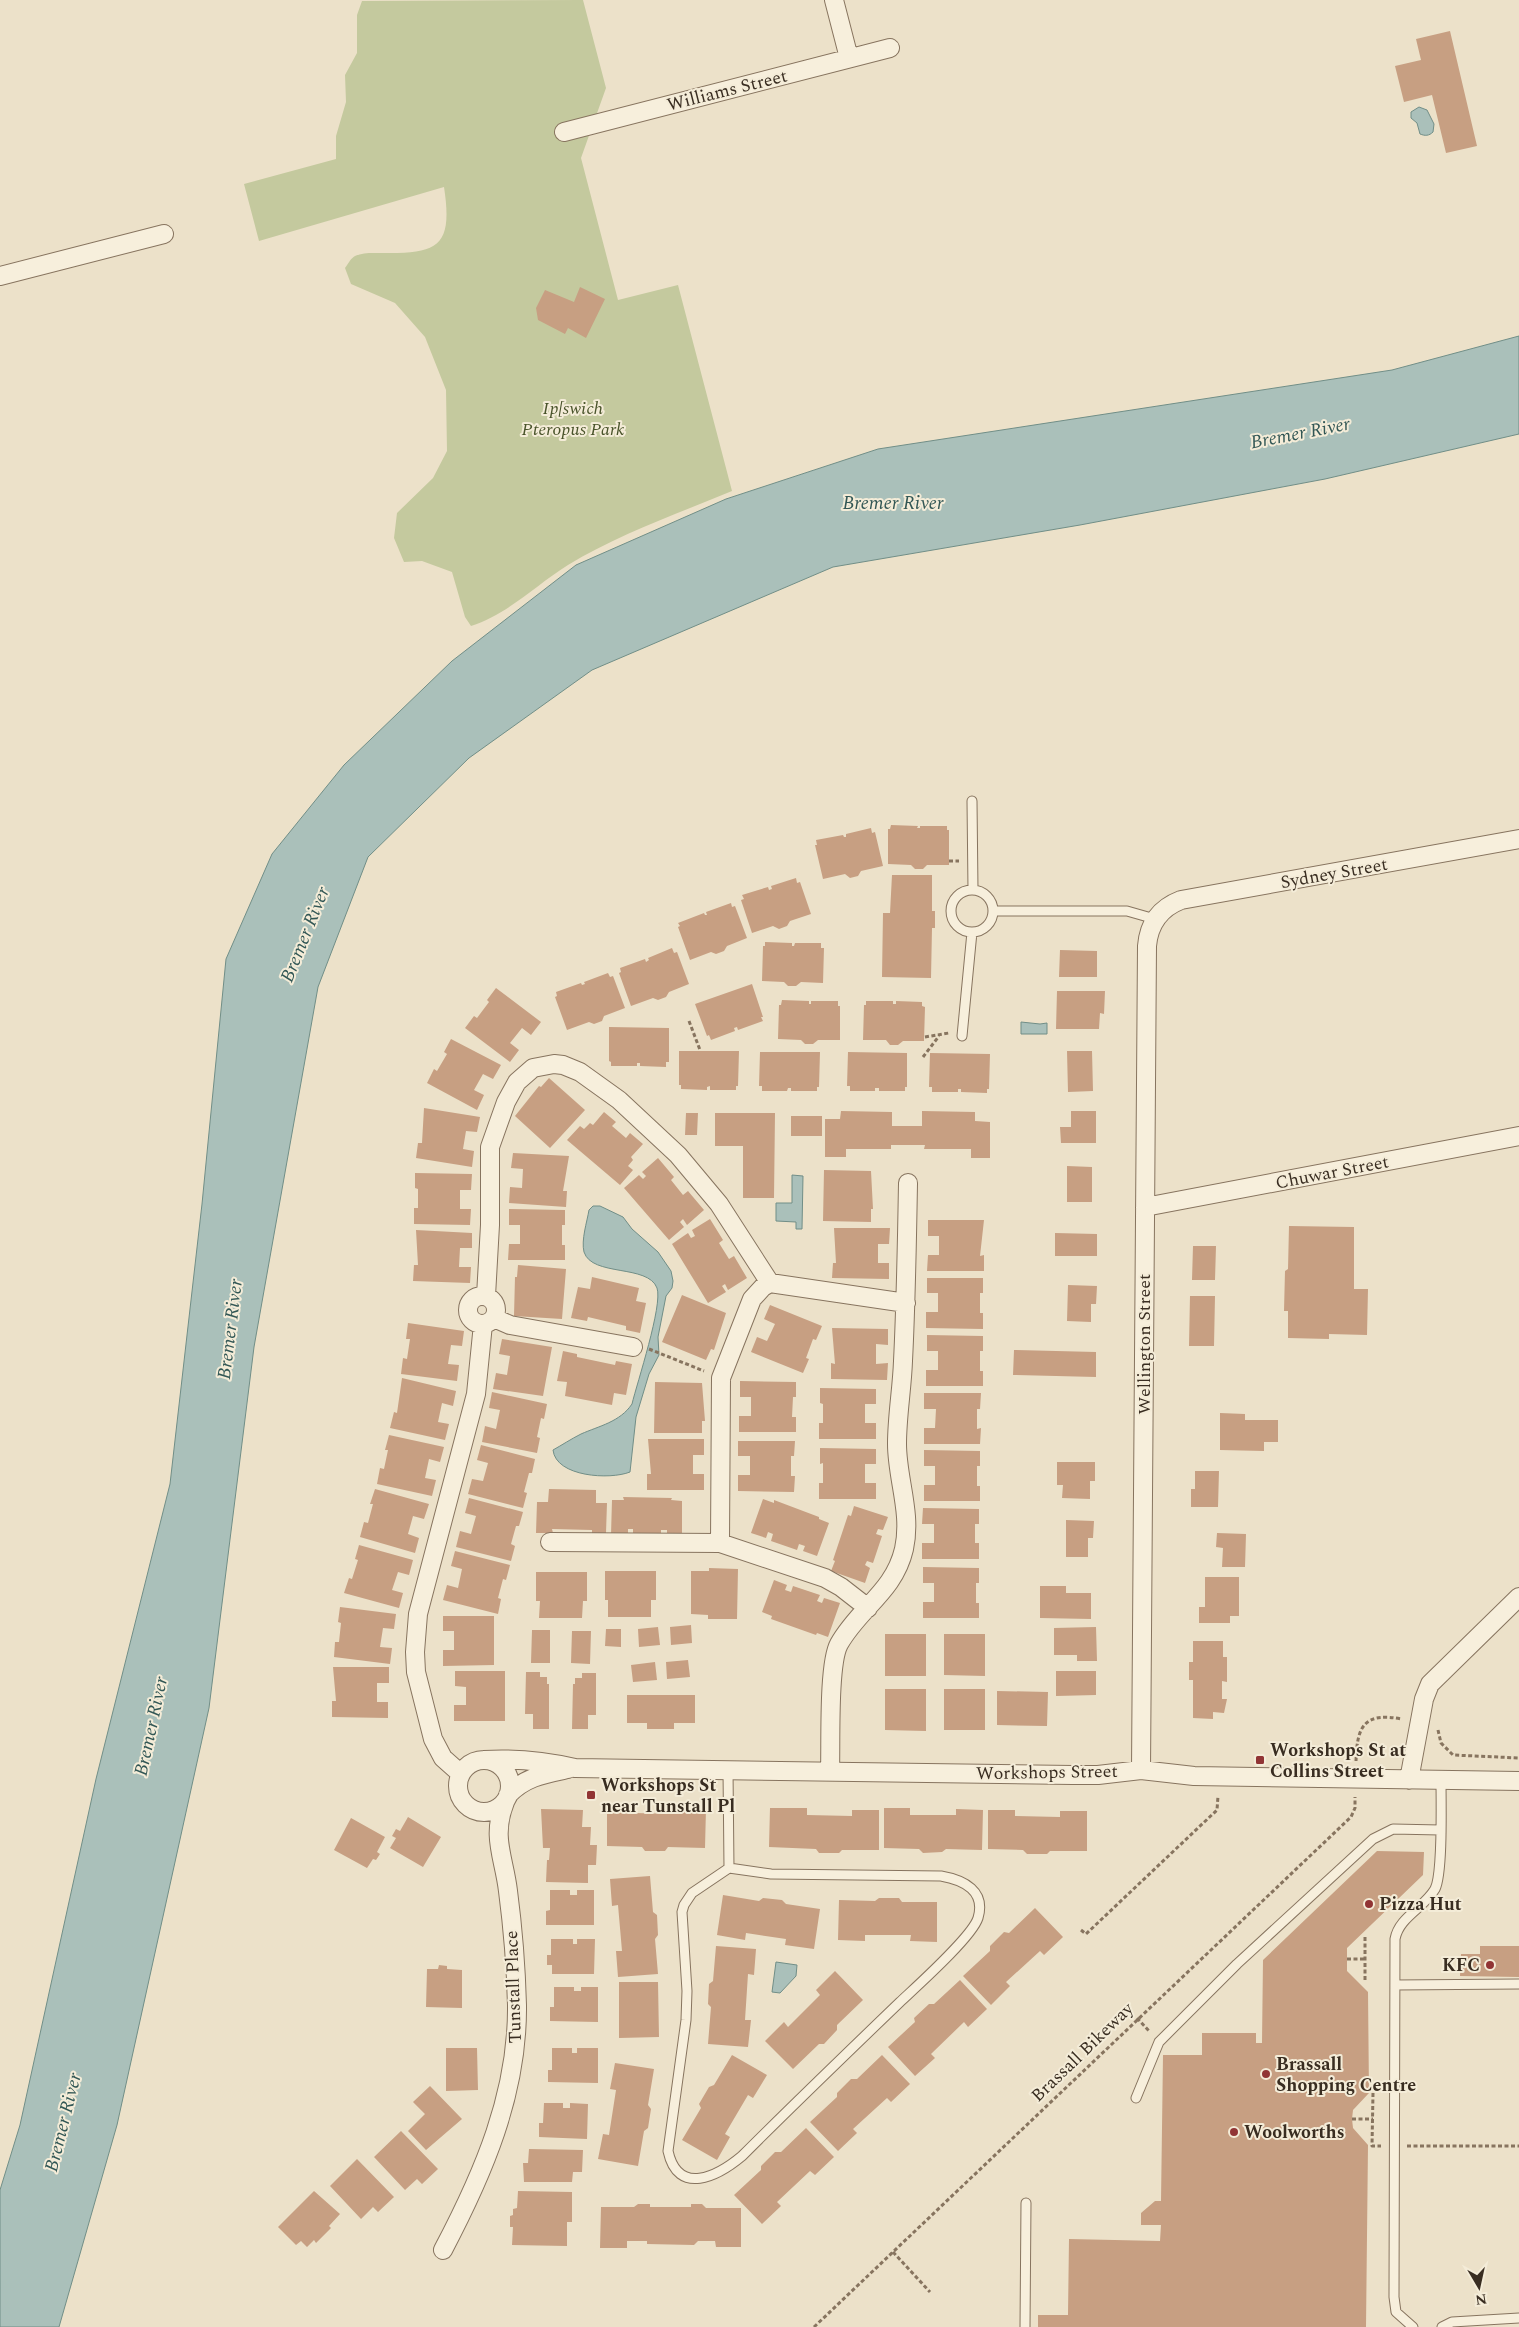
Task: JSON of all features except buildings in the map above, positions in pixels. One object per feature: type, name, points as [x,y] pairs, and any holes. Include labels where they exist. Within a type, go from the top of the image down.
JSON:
[{"type":"street","points":[[834,0],[849,58]]},
{"type":"street","name":"Williams Street","points":[[564,132],[890,48]]},
{"type":"street","points":[[0,276],[164,234]]},
{"type":"street","name":"Sydney Street","points":[[1155,919],[1167,907],[1181,900],[1519,839]]},
{"type":"street","name":"Wellington Street","points":[[1141,1770],[1147,946],[1149,931],[1155,919]]},
{"type":"street","points":[[486,1296],[490,1233],[490,1147],[506,1102],[518,1082],[533,1068],[554,1064],[572,1068],[619,1100],[678,1155],[719,1204],[770,1283]]},
{"type":"street","name":"Chuwar Street","points":[[1145,1207],[1519,1136]]},
{"type":"street","points":[[830,1772],[834,1656],[845,1634],[886,1589],[894,1577],[904,1550],[907,1535],[907,1516],[900,1482],[897,1447],[906,1303],[908,1183]]},
{"type":"street","points":[[720,1543],[721,1378],[752,1299],[763,1287],[770,1283],[906,1303]]},
{"type":"street","points":[[461,1774],[443,1758],[433,1739],[416,1672],[414,1652],[418,1614],[476,1394],[489,1321],[495,1304],[486,1296]]},
{"type":"street","points":[[486,1296],[475,1298],[468,1309],[473,1321],[489,1321],[640,1348]]},
{"type":"street","points":[[550,1542],[720,1543],[825,1578],[841,1587],[868,1608]]},
{"type":"street","points":[[1409,1780],[1424,1699],[1430,1684],[1519,1597]]},
{"type":"street","points":[[484,1760],[501,1766],[506,1773],[510,1788],[506,1799],[492,1811],[475,1810],[462,1799],[458,1791],[461,1774],[475,1762],[484,1760]]},
{"type":"street","name":"Workshops Street","points":[[484,1760],[541,1761],[575,1768],[1098,1775],[1141,1770],[1189,1776],[1519,1782]]},
{"type":"street","name":"Workshops Street","points":[[506,1799],[518,1785],[528,1779],[575,1768]]},
{"type":"street","name":"Tunstall Place","points":[[443,2250],[480,2177],[501,2118],[513,2068],[517,2034],[517,2004],[509,1902],[497,1827],[506,1799]]},
{"type":"street","name":"Tunstall Place","points":[[475,1810],[501,1861]]},
{"type":"lane","points":[[972,801],[973,890]]},
{"type":"lane","points":[[973,890],[985,894],[993,905],[993,911],[989,924],[979,931],[972,932],[958,927],[951,914],[951,907],[959,895],[973,890]]},
{"type":"lane","points":[[993,911],[1127,911],[1155,919]]},
{"type":"lane","points":[[962,1036],[972,932]]},
{"type":"lane","points":[[728,1770],[729,1868]]},
{"type":"lane","points":[[1413,2327],[1396,2312],[1394,2305],[1394,1985],[1396,1934],[1401,1925],[1430,1897],[1438,1882],[1441,1781]]},
{"type":"lane","points":[[1136,2098],[1159,2042],[1237,1964],[1373,1838],[1393,1830],[1440,1830]]},
{"type":"lane","points":[[729,1868],[771,1874],[942,1876],[955,1878],[972,1888],[978,1903],[979,1912],[972,1928],[936,1967],[742,2156],[714,2176],[691,2179],[676,2170],[668,2151],[686,2020],[687,1973],[682,1912],[692,1893],[729,1868]]},
{"type":"lane","points":[[1394,1985],[1519,1984]]},
{"type":"lane","points":[[1025,2327],[1026,2203]]},
{"type":"lane","points":[[1442,2327],[1452,2322],[1519,2318]]},
{"type":"path","points":[[689,1021],[700,1050]]},
{"type":"path","points":[[923,1057],[940,1036],[925,1037]]},
{"type":"path","points":[[640,1348],[662,1353],[721,1378]]},
{"type":"path","points":[[1356,1768],[1358,1735],[1364,1724],[1384,1717],[1408,1720]]},
{"type":"path","points":[[1435,1726],[1438,1728],[1441,1744],[1453,1755],[1519,1758]]},
{"type":"path","name":"Brassall Bikeway","points":[[814,2327],[1137,2018],[1351,1817],[1355,1808],[1355,1790]]},
{"type":"path","points":[[1081,1930],[1086,1934],[1218,1810],[1218,1796]]},
{"type":"path","points":[[1365,1937],[1365,1981]]},
{"type":"path","points":[[1347,1959],[1365,1959]]},
{"type":"path","points":[[1137,2018],[1159,2042]]},
{"type":"path","points":[[1373,2093],[1372,2146],[1519,2146]]},
{"type":"path","points":[[1352,2119],[1373,2119]]},
{"type":"path","points":[[893,2252],[930,2292]]},
{"type":"green space","name":"Ip[swich Pteropus Park","points":[[583,0],[606,88],[581,158],[618,300],[678,285],[732,491],[648,525],[587,554],[556,573],[510,607],[471,626],[465,617],[452,572],[422,561],[404,562],[394,538],[397,513],[433,478],[447,451],[446,390],[425,337],[395,303],[351,284],[345,268],[352,258],[358,255],[417,251],[429,248],[438,242],[443,234],[446,222],[444,187],[259,241],[244,184],[336,159],[336,136],[346,102],[345,75],[357,53],[357,15],[362,1]]},
{"type":"water","points":[[1419,107],[1427,110],[1434,124],[1433,132],[1428,135],[1420,134],[1417,123],[1411,118],[1411,112]]},
{"type":"water","name":"Bremer River","points":[[1519,336],[1519,434],[1325,479],[1080,525],[833,567],[592,670],[469,758],[368,857],[318,987],[254,1347],[209,1708],[117,2125],[59,2327],[0,2327],[0,2190],[20,2125],[96,1779],[170,1484],[202,1204],[226,959],[272,854],[344,765],[452,661],[576,565],[726,499],[878,449],[1392,370]]},
{"type":"water","points":[[1021,1022],[1047,1023],[1047,1034],[1021,1034]]},
{"type":"water","points":[[792,1175],[803,1176],[802,1229],[796,1229],[796,1222],[776,1221],[776,1203],[792,1203]]},
{"type":"water","points":[[593,1206],[600,1206],[623,1217],[632,1229],[658,1252],[671,1271],[673,1281],[672,1288],[666,1296],[658,1337],[659,1355],[649,1374],[636,1417],[630,1472],[610,1476],[598,1476],[573,1471],[563,1466],[556,1459],[553,1450],[581,1434],[602,1426],[622,1415],[632,1404],[649,1345],[658,1297],[657,1288],[652,1281],[643,1276],[608,1268],[589,1260],[584,1252],[583,1242],[589,1210]]},
{"type":"water","points":[[776,1962],[797,1965],[796,1976],[780,1993],[772,1992]]},
{"type":"place","name":"Workshops St at Collins Street","points":[[1260,1760]]},
{"type":"place","name":"Workshops St near Tunstall Pl","points":[[591,1795]]},
{"type":"place","name":"Pizza Hut","points":[[1369,1904]]},
{"type":"place","name":"KFC","points":[[1490,1965]]},
{"type":"place","name":"Brassall Shopping Centre","points":[[1266,2074]]},
{"type":"place","name":"Woolworths","points":[[1234,2132]]}]
